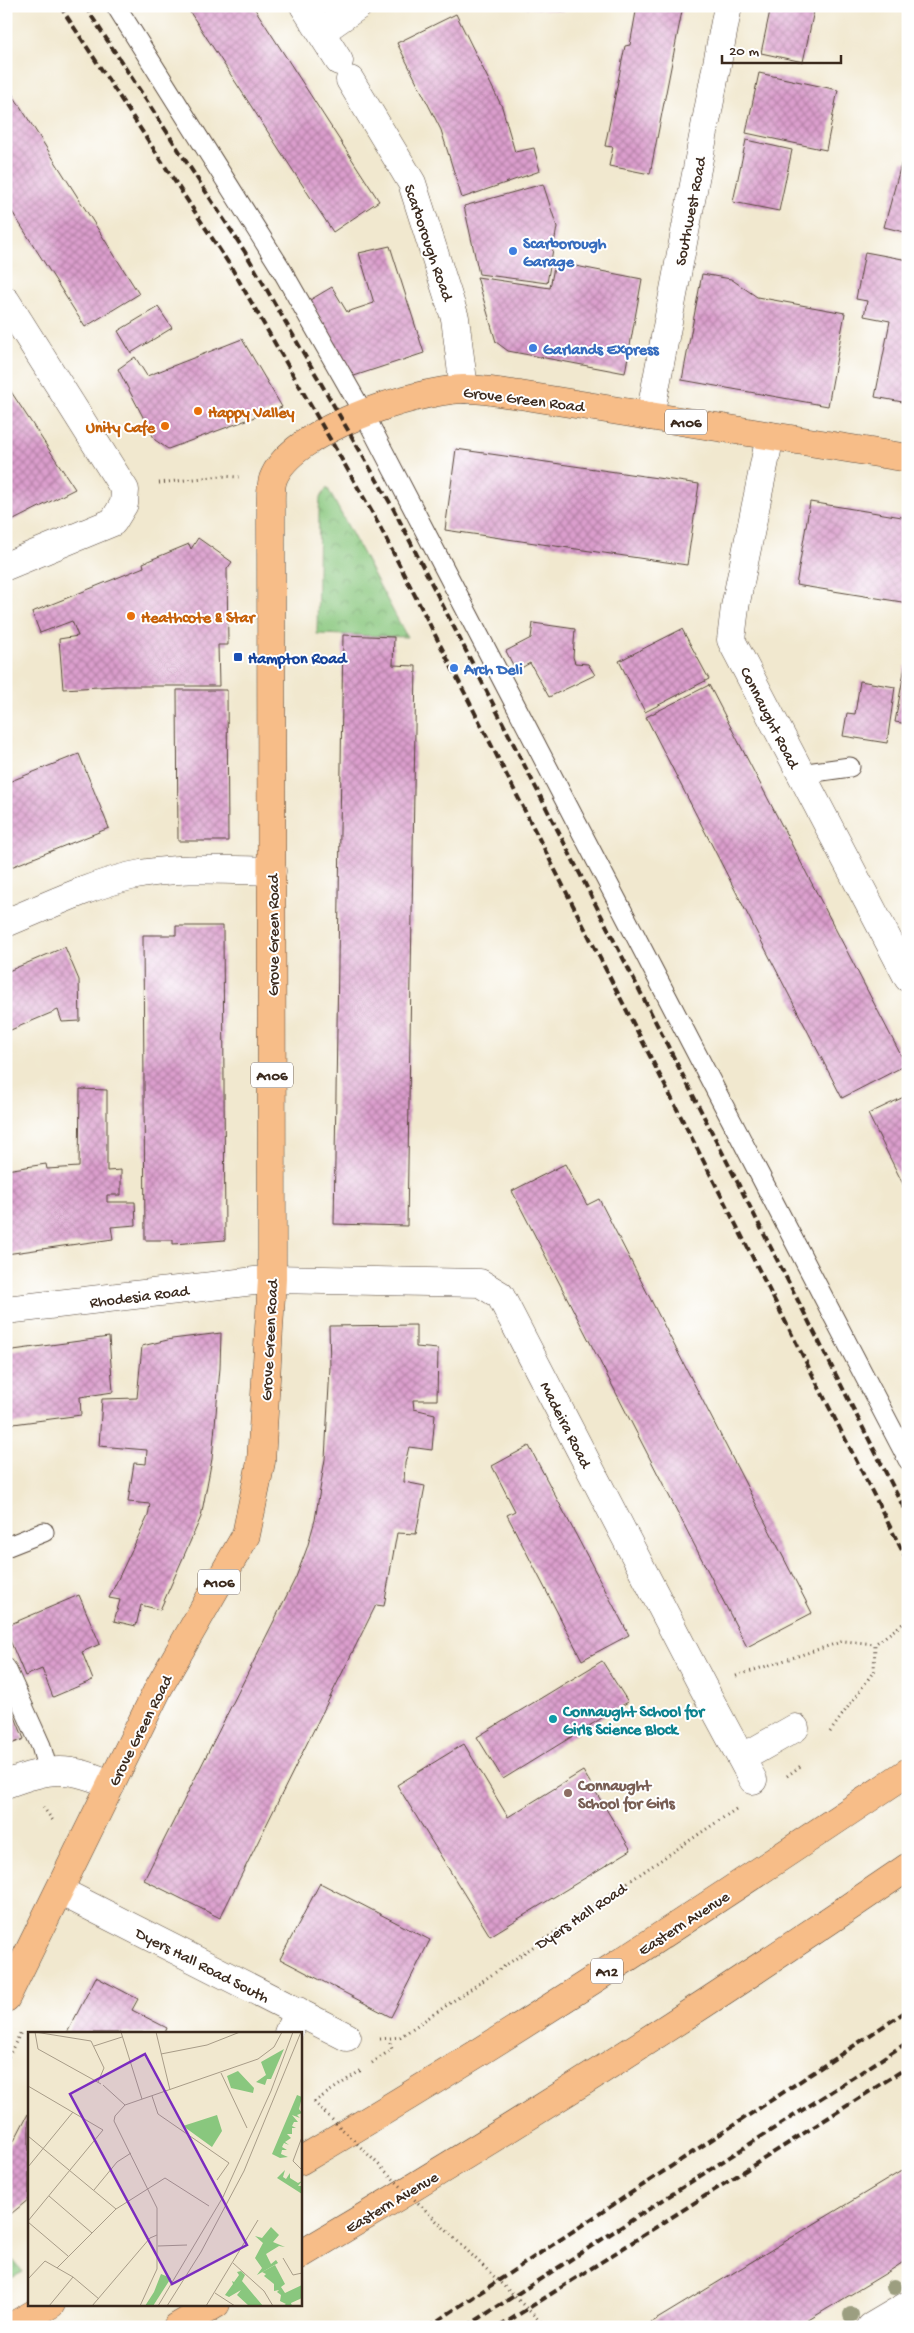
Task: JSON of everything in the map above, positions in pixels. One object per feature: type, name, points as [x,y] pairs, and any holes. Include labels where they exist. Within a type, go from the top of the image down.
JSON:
[{"type":"main road","name":"Grove Green Road","points":[[6,1998],[159,1687],[246,1535],[261,1462],[272,1279],[270,631],[272,480],[293,451],[309,440],[395,401],[436,392],[464,389],[520,395],[908,458]]},
{"type":"main road","name":"Eastern Avenue","points":[[301,2160],[387,2110],[707,1907],[908,1772]]},
{"type":"main road","name":"Eastern Avenue","points":[[301,2254],[436,2175],[740,1982],[908,1867]]},
{"type":"main road","points":[[12,2327],[48,2306]]},
{"type":"main road","points":[[177,2327],[213,2306]]},
{"type":"street","name":"Scarborough Road","points":[[304,6],[412,183],[455,318],[464,389]]},
{"type":"street","points":[[321,32],[358,6]]},
{"type":"street","name":"Southwest Road","points":[[650,416],[728,6]]},
{"type":"street","points":[[6,301],[125,490],[124,504],[113,522],[6,566]]},
{"type":"street","name":"Connaught Road","points":[[770,436],[735,607],[731,640],[908,978]]},
{"type":"street","points":[[6,923],[86,890],[132,876],[201,869],[272,871]]},
{"type":"street","name":"Rhodesia Road","points":[[6,1310],[272,1279]]},
{"type":"street","name":"Madeira Road","points":[[272,1279],[480,1283],[500,1295],[703,1687],[746,1780]]},
{"type":"street","points":[[746,1780],[795,1728]]},
{"type":"street","points":[[26,1777],[88,1774],[111,1785]]},
{"type":"street","name":"Dyers Hall Road South","points":[[60,1891],[293,2022],[347,2037]]},
{"type":"street","points":[[871,2327],[908,2305]]},
{"type":"lane","points":[[116,6],[280,267],[364,414],[908,1460]]},
{"type":"lane","points":[[800,774],[850,767]]},
{"type":"lane","points":[[6,1547],[44,1532]]},
{"type":"lane","points":[[6,1668],[41,1746],[26,1777]]},
{"type":"path","points":[[125,490],[144,485],[221,476],[272,480]]},
{"type":"path","points":[[703,1687],[844,1641],[875,1644],[908,1620]]},
{"type":"path","points":[[824,1739],[874,1671],[875,1644]]},
{"type":"path","points":[[784,1778],[800,1769],[806,1761]]},
{"type":"path","points":[[26,1777],[49,1817],[55,1823],[52,1830]]},
{"type":"path","name":"Dyers Hall Road","points":[[400,2038],[746,1780]]},
{"type":"path","points":[[389,2040],[392,2049],[314,2102],[546,2327]]},
{"type":"green space","points":[[327,487],[407,637],[317,634],[319,510],[320,498]]},
{"type":"green space","points":[[6,2252],[23,2272],[6,2281]]},
{"type":"building","points":[[186,6],[253,6],[379,201],[333,232]]},
{"type":"building","points":[[510,6],[563,6],[563,11]]},
{"type":"building","points":[[637,6],[683,6],[650,174],[609,166],[613,147],[605,146],[625,46],[630,45]]},
{"type":"building","points":[[771,6],[815,6],[803,62],[761,53]]},
{"type":"building","points":[[456,14],[502,107],[515,152],[534,148],[540,171],[462,198],[441,130],[397,43]]},
{"type":"building","points":[[759,73],[838,90],[826,150],[746,133]]},
{"type":"building","points":[[6,84],[139,294],[85,327],[6,202]]},
{"type":"building","points":[[746,140],[792,150],[779,211],[733,202]]},
{"type":"building","points":[[902,161],[908,162],[908,233],[884,227]]},
{"type":"building","name":"Scarborough Garage","points":[[543,184],[557,227],[547,283],[479,274],[464,206]]},
{"type":"building","points":[[390,246],[424,353],[351,377],[310,300],[332,287],[347,312],[374,303],[359,253]]},
{"type":"building","points":[[865,252],[908,260],[908,403],[875,397],[890,321],[864,316],[867,301],[856,299]]},
{"type":"building","points":[[555,262],[642,279],[625,373],[508,351],[496,342],[477,277],[550,288]]},
{"type":"building","points":[[702,274],[731,279],[757,297],[845,313],[828,406],[682,380]]},
{"type":"building","points":[[158,307],[172,328],[131,353],[118,331]]},
{"type":"building","points":[[242,339],[282,407],[168,449],[155,440],[118,369],[135,357],[147,376]]},
{"type":"building","points":[[6,384],[75,489],[6,524]]},
{"type":"building","points":[[456,449],[699,484],[687,565],[445,530]]},
{"type":"building","points":[[810,502],[908,518],[908,603],[796,585]]},
{"type":"building","name":"Heathcote & Star","points":[[198,538],[232,562],[227,569],[228,645],[218,645],[219,686],[116,686],[63,689],[59,639],[78,636],[72,621],[40,633],[32,612],[144,567],[143,563],[189,544],[191,549]]},
{"type":"building","points":[[533,623],[575,629],[573,657],[575,663],[588,664],[595,675],[549,697],[530,663],[516,671],[506,651],[531,638]]},
{"type":"building","points":[[682,629],[709,679],[645,712],[619,661]]},
{"type":"building","points":[[343,635],[394,637],[393,665],[416,666],[407,1226],[334,1224]]},
{"type":"building","points":[[905,666],[908,667],[908,724],[895,722]]},
{"type":"building","points":[[860,681],[895,687],[887,743],[843,736],[847,713],[855,714]]},
{"type":"building","points":[[709,685],[906,1065],[842,1098],[646,717]]},
{"type":"building","points":[[177,690],[227,690],[228,841],[178,841]]},
{"type":"building","points":[[79,754],[109,828],[6,869],[6,783]]},
{"type":"building","points":[[176,926],[223,926],[225,1240],[173,1244],[173,1240],[145,1240],[143,935],[176,935]]},
{"type":"building","points":[[65,947],[79,980],[80,1021],[62,1022],[58,1010],[6,1032],[6,972]]},
{"type":"building","points":[[80,1089],[107,1090],[107,1171],[121,1170],[121,1195],[107,1195],[107,1202],[135,1202],[136,1225],[111,1227],[113,1239],[6,1254],[6,1170],[46,1164],[47,1169],[79,1167]]},
{"type":"building","points":[[908,1095],[908,1189],[906,1190],[868,1114]]},
{"type":"building","points":[[565,1164],[587,1205],[599,1199],[812,1613],[747,1647],[512,1191]]},
{"type":"building","points":[[416,1325],[416,1347],[438,1349],[437,1400],[413,1400],[414,1409],[435,1414],[432,1450],[409,1447],[405,1463],[404,1482],[425,1486],[416,1534],[397,1533],[384,1606],[376,1605],[220,1918],[144,1880],[296,1577],[307,1548],[315,1520],[325,1459],[330,1367],[329,1326]]},
{"type":"building","points":[[221,1333],[212,1459],[201,1517],[160,1610],[141,1605],[136,1626],[114,1621],[120,1600],[109,1598],[148,1516],[150,1504],[128,1502],[134,1463],[146,1464],[147,1450],[99,1446],[102,1399],[137,1398],[142,1346],[172,1339]]},
{"type":"building","points":[[109,1337],[113,1392],[80,1397],[81,1415],[6,1425],[6,1351]]},
{"type":"building","points":[[529,1446],[629,1635],[582,1660],[507,1515],[515,1511],[492,1466]]},
{"type":"building","points":[[79,1595],[100,1644],[82,1652],[93,1680],[53,1697],[42,1669],[25,1676],[6,1631],[6,1626]]},
{"type":"building","name":"Connaught School for Girls Science Block","points":[[602,1661],[628,1702],[503,1779],[477,1737]]},
{"type":"building","points":[[6,1695],[24,1739],[6,1746]]},
{"type":"building","points":[[464,1744],[508,1817],[583,1771],[631,1850],[490,1936],[397,1785]]},
{"type":"building","points":[[320,1883],[430,1940],[391,2017],[280,1959]]},
{"type":"building","points":[[96,1977],[138,1999],[132,2010],[167,2028],[165,2032],[68,2032]]},
{"type":"building","points":[[28,2114],[28,2200],[6,2218],[6,2147],[14,2141]]},
{"type":"building","points":[[908,2167],[908,2259],[888,2272],[797,2327],[644,2327]]},
{"type":"railway","points":[[60,6],[231,267],[376,519],[908,1562]]},
{"type":"railway","points":[[85,6],[245,252],[393,508],[908,1516]]},
{"type":"railway","points":[[428,2327],[908,2010]]},
{"type":"railway","points":[[466,2327],[908,2042]]},
{"type":"railway","points":[[499,2327],[908,2067]]},
{"type":"place","name":"Scarborough Garage","points":[[513,251]]},
{"type":"place","name":"Garlands Express","points":[[533,348]]},
{"type":"place","name":"Happy Valley","points":[[198,411]]},
{"type":"place","name":"Unity Cafe","points":[[165,426]]},
{"type":"place","name":"Heathcote & Star","points":[[131,616]]},
{"type":"place","name":"Hampton Road","points":[[238,657]]},
{"type":"place","name":"Arch Deli","points":[[454,668]]},
{"type":"place","name":"Connaught School for Girls Science Block","points":[[553,1719]]},
{"type":"place","name":"Connaught School for Girls","points":[[568,1793]]}]
